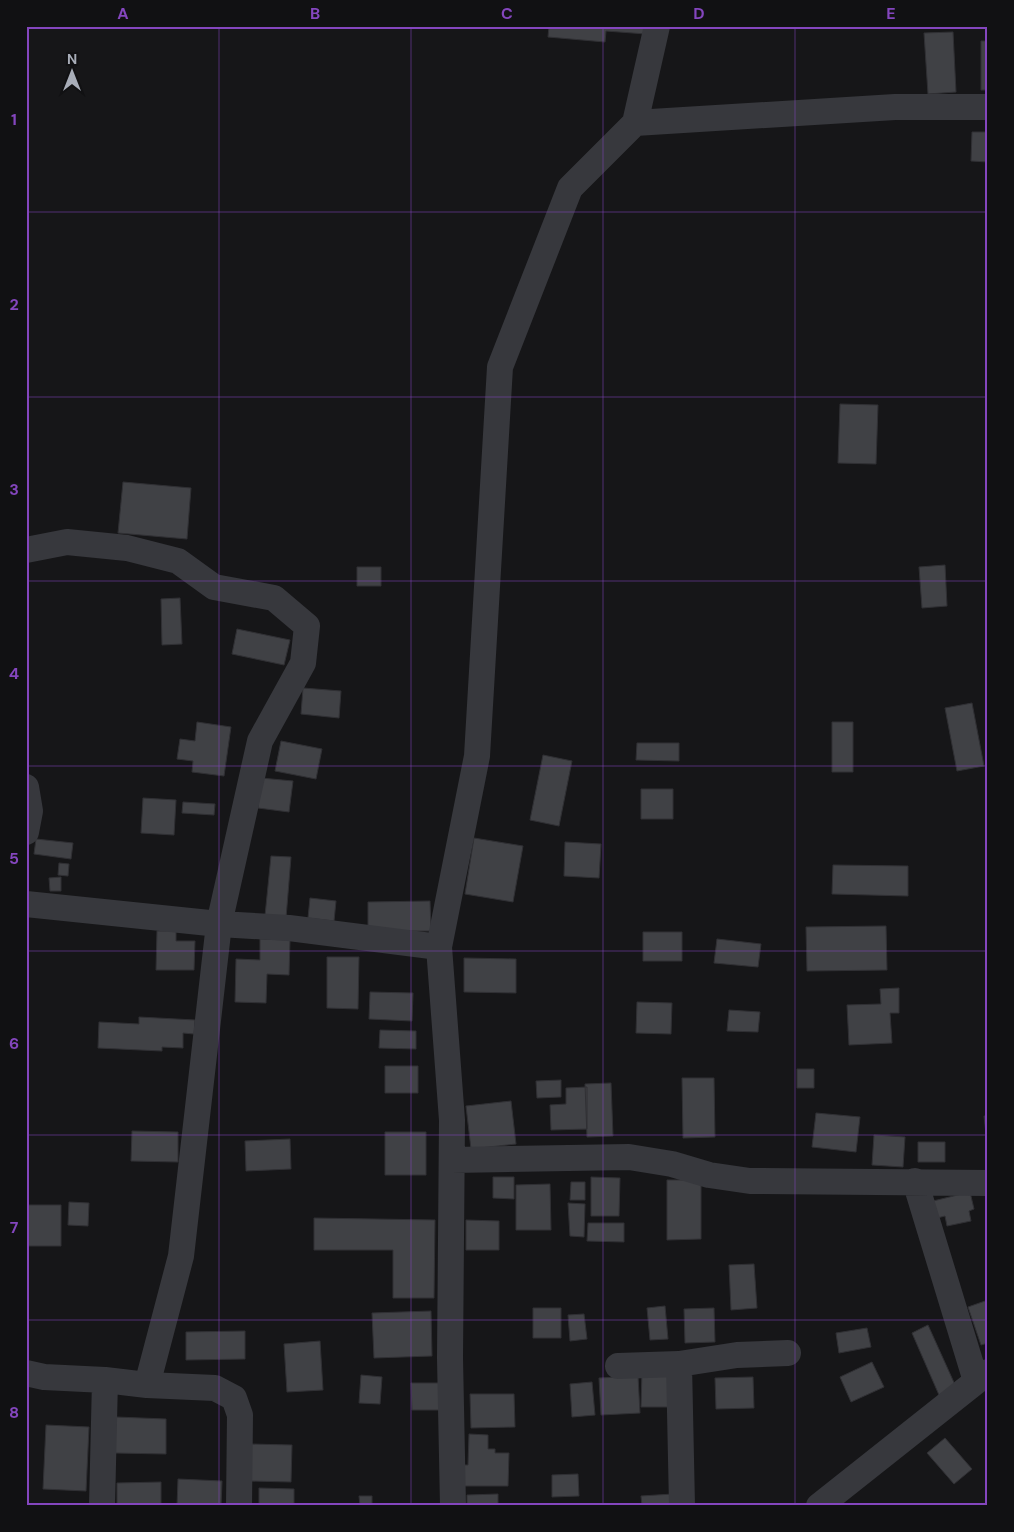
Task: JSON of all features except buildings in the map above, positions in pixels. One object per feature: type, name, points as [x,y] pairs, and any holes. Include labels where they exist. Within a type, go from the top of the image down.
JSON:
[{"type":"street","points":[[453,1506],[450,1358],[452,1120],[439,947],[477,756],[500,367],[570,188],[635,123],[657,26]]},
{"type":"street","points":[[635,123],[894,107],[988,107]]},
{"type":"street","points":[[26,550],[67,542],[127,548],[178,561],[214,587],[274,598],[307,626],[303,663],[260,742],[219,924],[181,1256],[147,1385]]},
{"type":"street","points":[[26,787],[30,811],[26,832]]},
{"type":"street","points":[[26,904],[219,924],[289,928],[439,947]]},
{"type":"street","points":[[452,1160],[629,1157],[672,1164],[709,1175],[750,1181],[988,1183]]},
{"type":"street","points":[[819,1506],[982,1376],[915,1182]]},
{"type":"street","points":[[618,1366],[679,1364],[737,1355],[788,1354]]},
{"type":"street","points":[[679,1364],[682,1506]]},
{"type":"street","points":[[26,1373],[44,1377],[215,1388],[234,1398],[240,1415],[239,1506]]},
{"type":"street","points":[[102,1506],[105,1380]]}]
